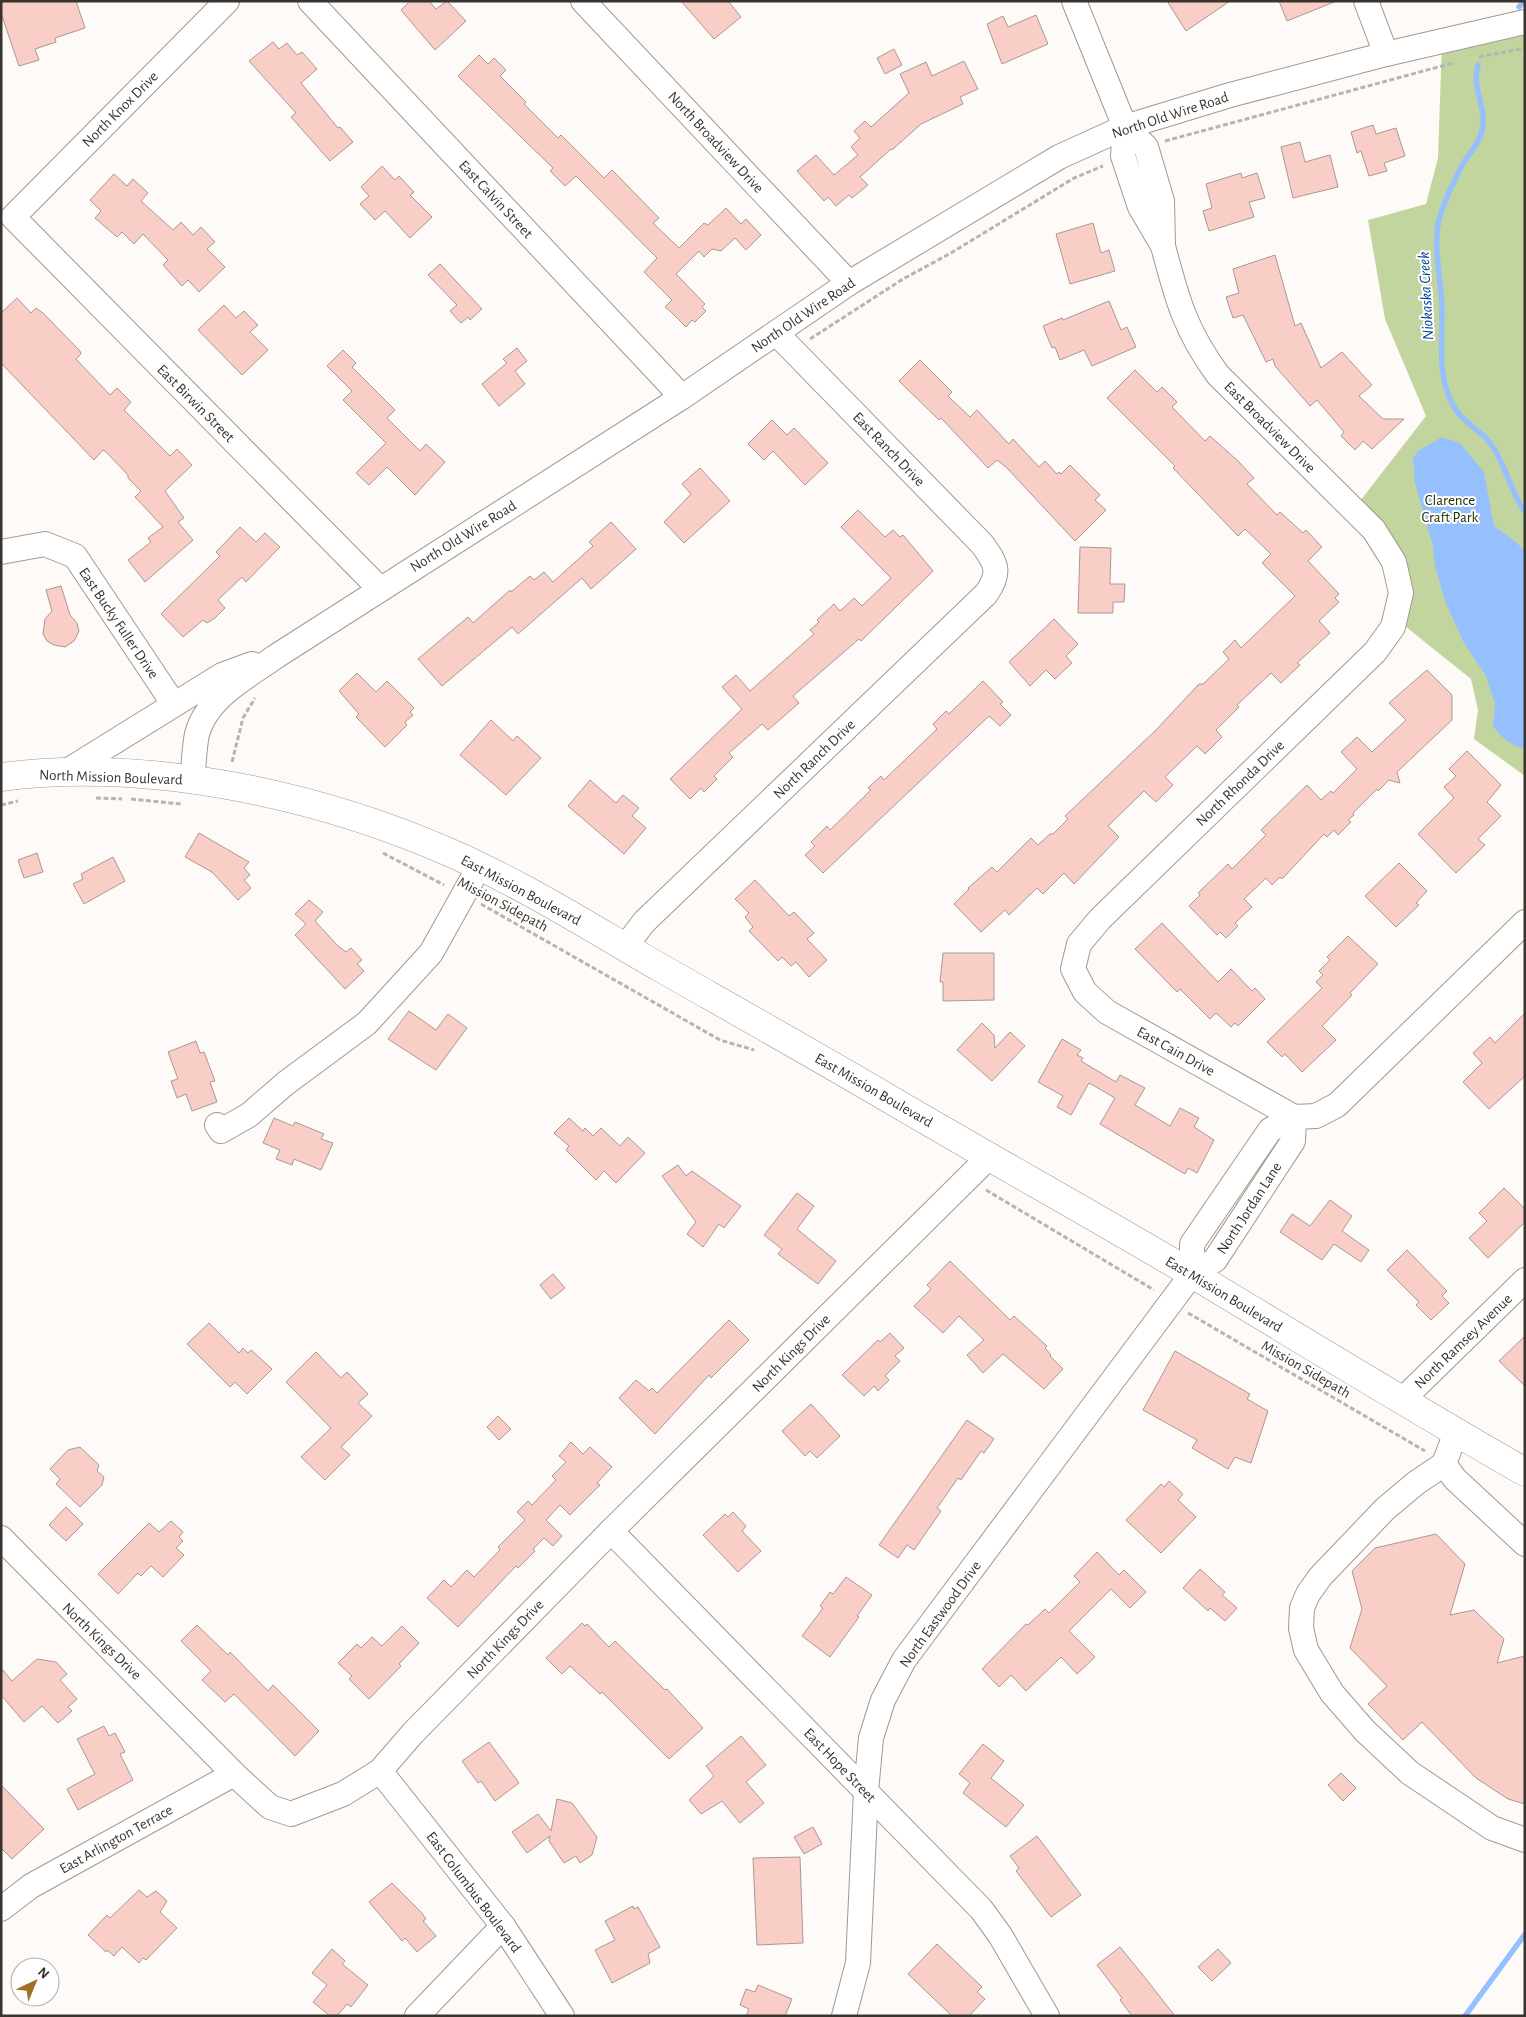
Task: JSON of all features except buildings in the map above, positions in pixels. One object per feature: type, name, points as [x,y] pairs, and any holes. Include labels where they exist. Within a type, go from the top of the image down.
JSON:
[{"type":"main road","name":"North Mission Boulevard","points":[[1,777],[64,773],[189,792]]},
{"type":"main road","name":"East Mission Boulevard","points":[[189,792],[291,799],[349,814],[403,833],[478,867],[625,947],[1192,1274],[1402,1401],[1525,1472]]},
{"type":"street","name":"North Knox Drive","points":[[13,217],[227,1]]},
{"type":"street","name":"East Calvin Street","points":[[310,1],[682,397]]},
{"type":"street","name":"North Broadview Drive","points":[[583,1],[849,283]]},
{"type":"street","name":"East Broadview Drive","points":[[1074,1],[1124,127],[1123,156],[1140,207],[1163,246]]},
{"type":"street","points":[[1366,1],[1386,54]]},
{"type":"street","name":"North Old Wire Road","points":[[189,792],[197,734],[205,713],[217,699],[275,657],[682,397],[849,283],[1059,157],[1124,127],[1230,95],[1386,54],[1525,22]]},
{"type":"street","name":"East Broadview Drive","points":[[1124,127],[1146,147],[1162,201],[1163,246],[1179,308],[1203,354],[1218,375],[1374,530],[1394,562],[1401,594]]},
{"type":"street","name":"East Birwin Street","points":[[13,217],[380,589]]},
{"type":"street","name":"East Ranch Drive","points":[[776,333],[982,544],[992,556],[997,569]]},
{"type":"street","name":"East Bucky Fuller Drive","points":[[1,552],[45,544],[75,556],[173,703]]},
{"type":"street","name":"North Ranch Drive","points":[[625,947],[644,922],[986,594],[994,583],[997,569]]},
{"type":"street","name":"North Rhonda Drive","points":[[1073,969],[1079,944],[1100,919],[1375,652],[1393,627],[1401,594]]},
{"type":"street","points":[[64,773],[173,703],[222,675],[275,657]]},
{"type":"street","points":[[217,1125],[221,1131],[249,1115],[286,1083],[367,1023],[431,953],[478,867]]},
{"type":"street","points":[[1294,1117],[1316,1116],[1337,1105],[1525,922]]},
{"type":"street","name":"East Cain Drive","points":[[1073,969],[1084,992],[1107,1012],[1294,1117]]},
{"type":"street","name":"North Jordan Lane","points":[[1192,1274],[1215,1260],[1293,1141],[1294,1117]]},
{"type":"street","name":"North Kings Drive","points":[[1,1538],[234,1774],[270,1807],[291,1814],[343,1794],[380,1771],[413,1733],[611,1531],[989,1157]]},
{"type":"street","name":"North Eastwood Drive","points":[[844,2016],[858,1963],[866,1791],[872,1738],[883,1700],[904,1660],[1192,1274]]},
{"type":"street","name":"North Ramsey Avenue","points":[[1402,1401],[1525,1280]]},
{"type":"street","points":[[1456,1432],[1444,1464],[1385,1509],[1320,1577],[1308,1594],[1302,1608],[1301,1628],[1306,1650],[1332,1693],[1365,1732],[1410,1773],[1492,1828],[1525,1840]]},
{"type":"street","points":[[1444,1464],[1455,1480],[1525,1544]]},
{"type":"street","name":"East Hope Street","points":[[611,1531],[981,1909],[1000,1935],[1047,2016]]},
{"type":"street","name":"East Columbus Boulevard","points":[[380,1771],[503,1926],[562,2016]]},
{"type":"street","name":"East Arlington Terrace","points":[[1,1909],[31,1886],[234,1774]]},
{"type":"street","points":[[417,2016],[503,1926]]},
{"type":"path","points":[[1471,58],[1525,48]]},
{"type":"path","points":[[1146,147],[1462,60]]},
{"type":"path","points":[[792,350],[903,279],[951,253],[1074,178],[1123,156]]},
{"type":"path","points":[[231,767],[242,718],[261,693]]},
{"type":"path","points":[[86,798],[189,792]]},
{"type":"path","points":[[1,805],[28,799]]},
{"type":"path","name":"Mission Sidepath","points":[[375,849],[568,951],[720,1040],[756,1050]]},
{"type":"path","points":[[984,1189],[1154,1290]]},
{"type":"path","name":"Mission Sidepath","points":[[1181,1309],[1420,1448]]},
{"type":"green space","name":"Clarence Craft Park","points":[[1525,22],[1525,776],[1474,739],[1478,710],[1471,679],[1395,618],[1401,593],[1353,510],[1426,416],[1385,319],[1368,220],[1426,204],[1438,158],[1442,41]]},
{"type":"water","points":[[1442,437],[1460,443],[1484,472],[1494,526],[1517,543],[1525,552],[1525,748],[1516,746],[1507,740],[1493,726],[1495,704],[1486,676],[1464,643],[1445,601],[1435,566],[1433,546],[1415,483],[1413,458],[1418,451]]},
{"type":"waterway","name":"Niokaska Creek","points":[[1519,7],[1524,1]]},
{"type":"waterway","name":"Niokaska Creek","points":[[1478,65],[1476,74],[1483,114],[1482,131],[1452,185],[1442,210],[1438,227],[1437,250],[1442,307],[1441,345],[1443,370],[1448,395],[1454,407],[1462,418],[1491,444],[1525,512]]},
{"type":"waterway","name":"Niokaska Creek","points":[[1465,2016],[1525,1934]]}]
